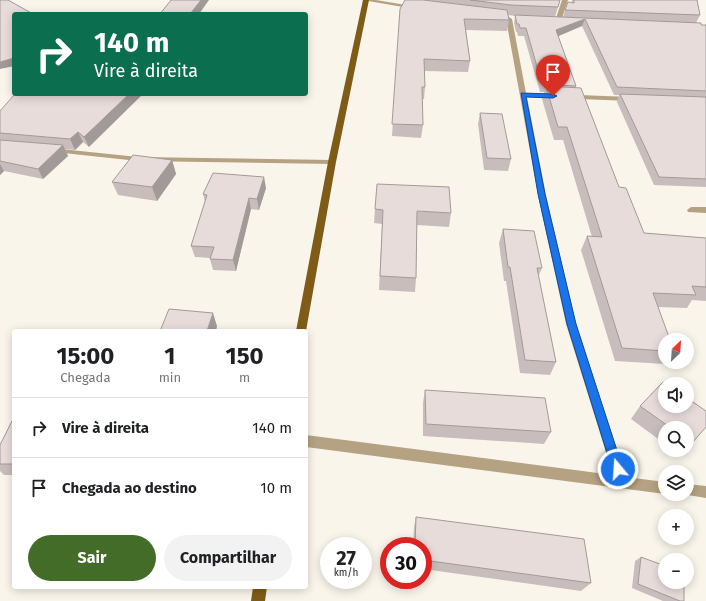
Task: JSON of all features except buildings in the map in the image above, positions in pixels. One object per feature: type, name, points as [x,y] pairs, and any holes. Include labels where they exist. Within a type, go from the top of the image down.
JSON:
[{"type":"main road","points":[[301,329],[332,162],[366,0]]},
{"type":"main road","points":[[258,601],[260,589]]},
{"type":"street","points":[[366,0],[425,8]]},
{"type":"street","points":[[558,21],[565,0]]},
{"type":"street","points":[[509,19],[542,194],[571,324],[622,483]]},
{"type":"street","points":[[551,21],[566,21]]},
{"type":"street","points":[[523,95],[642,100]]},
{"type":"street","points":[[46,150],[138,159],[332,162]]},
{"type":"street","points":[[691,210],[706,210]]},
{"type":"street","points":[[308,441],[658,487]]},
{"type":"street","points":[[694,491],[706,492]]},
{"type":"route","points":[[553,96],[523,95],[542,194],[571,324],[618,469]]}]
